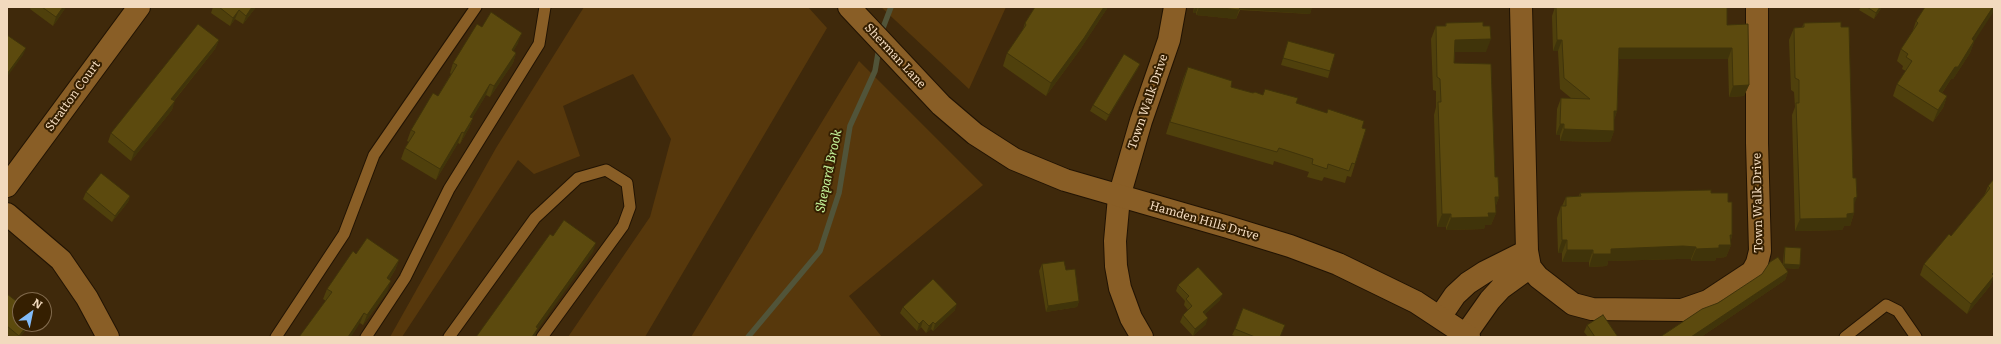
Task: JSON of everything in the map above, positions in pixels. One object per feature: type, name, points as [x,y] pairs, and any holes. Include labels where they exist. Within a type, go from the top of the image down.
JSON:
[{"type":"street","name":"Stratton Court","points":[[7,186],[139,7]]},
{"type":"street","name":"Sherman Lane","points":[[849,7],[941,105]]},
{"type":"street","name":"Town Walk Drive","points":[[1142,337],[1131,318],[1120,288],[1116,266],[1115,241],[1119,197],[1141,120],[1169,40],[1175,7]]},
{"type":"street","points":[[1467,336],[1490,300],[1529,259],[1521,7]]},
{"type":"street","name":"Town Walk Drive","points":[[1529,259],[1538,277],[1573,304],[1592,309],[1682,310],[1708,301],[1752,272],[1757,263],[1760,251],[1757,143],[1757,7]]},
{"type":"street","name":"Hamden Hills Drive","points":[[941,105],[975,134],[1014,159],[1065,180],[1119,197],[1235,229],[1332,261],[1390,288],[1440,317],[1467,336]]},
{"type":"street","points":[[7,214],[61,260],[87,298],[108,337]]},
{"type":"street","points":[[1440,317],[1455,295],[1468,283],[1485,272],[1529,259]]},
{"type":"lane","points":[[276,337],[344,234],[374,155],[476,7]]},
{"type":"lane","points":[[366,337],[405,278],[449,189],[539,44],[545,7]]},
{"type":"lane","points":[[449,337],[535,218],[578,178],[606,170],[628,183],[630,207],[628,214],[623,226],[542,337]]},
{"type":"lane","points":[[1845,337],[1886,305],[1898,311],[1916,337]]},
{"type":"shaded area","points":[[584,7],[808,7],[827,28],[645,337],[568,337],[650,217],[671,139],[633,74],[563,106],[580,156],[534,174],[518,160],[402,337],[390,337],[496,148]]},
{"type":"shaded area","points":[[881,7],[1006,7],[969,89]]},
{"type":"shaded area","points":[[859,61],[983,185],[849,296],[882,337],[691,337]]},
{"type":"building","points":[[42,7],[63,7],[56,17]]},
{"type":"building","points":[[219,7],[252,7],[246,16],[239,10],[233,18]]},
{"type":"building","points":[[1035,7],[1104,7],[1084,38],[1051,83],[1007,53],[1026,25],[1025,23]]},
{"type":"building","points":[[1214,7],[1240,7],[1239,10]]},
{"type":"building","points":[[1556,7],[1727,7],[1727,25],[1748,24],[1749,85],[1733,86],[1732,48],[1619,48],[1617,111],[1614,111],[1614,131],[1564,129],[1564,124],[1560,124],[1561,98],[1590,99],[1564,78],[1562,40],[1557,40]]},
{"type":"building","points":[[1867,7],[1880,7],[1876,13]]},
{"type":"building","points":[[1925,7],[1993,7],[1972,39],[1974,41],[1958,67],[1955,67],[1939,91],[1947,96],[1938,110],[1897,84],[1912,61],[1906,57],[1908,54],[1901,49],[1918,23],[1916,21]]},
{"type":"building","points":[[491,12],[522,33],[512,50],[516,53],[494,86],[490,84],[470,117],[473,118],[464,133],[462,132],[440,169],[405,148],[415,132],[411,130],[433,93],[438,96],[457,65],[453,63],[477,24],[482,27]]},
{"type":"building","points":[[1483,22],[1483,26],[1490,26],[1491,39],[1455,40],[1454,63],[1491,64],[1495,177],[1498,177],[1499,197],[1495,197],[1496,213],[1488,213],[1489,217],[1451,218],[1451,214],[1442,214],[1438,102],[1441,102],[1440,79],[1437,77],[1436,26],[1446,26],[1446,23]]},
{"type":"building","points":[[1841,22],[1841,27],[1849,27],[1853,178],[1856,178],[1857,197],[1854,198],[1854,213],[1847,214],[1847,218],[1800,219],[1796,103],[1799,103],[1799,80],[1795,78],[1794,28],[1804,27],[1804,23]]},
{"type":"building","points":[[198,24],[219,40],[171,99],[175,101],[134,152],[111,133]]},
{"type":"building","points":[[7,35],[26,48],[7,74]]},
{"type":"building","points":[[1288,41],[1335,54],[1330,71],[1283,58]]},
{"type":"building","points":[[1124,54],[1140,64],[1109,115],[1093,105]]},
{"type":"building","points":[[1188,67],[1232,81],[1231,87],[1263,95],[1265,89],[1298,98],[1296,103],[1327,113],[1328,109],[1364,121],[1362,128],[1366,129],[1355,164],[1352,163],[1349,171],[1328,164],[1327,169],[1312,164],[1313,159],[1279,148],[1277,152],[1170,122]]},
{"type":"building","points":[[101,173],[130,196],[115,216],[86,192]]},
{"type":"building","points":[[1994,179],[1994,272],[1992,274],[1994,276],[1971,304],[1924,264],[1949,234],[1951,236],[1984,196],[1990,188],[1988,186]]},
{"type":"building","points":[[1711,190],[1711,193],[1728,193],[1728,202],[1732,202],[1732,235],[1730,235],[1731,245],[1719,245],[1719,248],[1696,249],[1696,247],[1683,246],[1611,249],[1611,254],[1593,254],[1593,250],[1567,250],[1567,240],[1562,240],[1561,206],[1566,206],[1566,197],[1581,196],[1580,193]]},
{"type":"building","points":[[564,220],[596,243],[536,327],[538,328],[532,337],[476,337],[550,234],[553,236]]},
{"type":"building","points":[[367,238],[399,260],[387,278],[391,281],[367,315],[364,313],[348,337],[299,337],[332,292],[327,289],[353,251],[356,254]]},
{"type":"building","points":[[1785,247],[1801,248],[1800,265],[1784,264]]},
{"type":"building","points":[[1778,257],[1788,272],[1691,337],[1660,337],[1702,309],[1718,303],[1762,274],[1770,262]]},
{"type":"building","points":[[1064,261],[1066,270],[1075,269],[1079,301],[1048,306],[1042,264]]},
{"type":"building","points":[[1198,267],[1223,294],[1203,312],[1208,318],[1195,329],[1183,315],[1192,306],[1186,299],[1189,296],[1178,285]]},
{"type":"building","points":[[933,279],[957,304],[935,324],[933,322],[929,326],[923,320],[919,324],[903,307]]},
{"type":"building","points":[[7,294],[12,298],[12,330],[7,326]]},
{"type":"building","points":[[1243,308],[1285,325],[1280,337],[1255,337],[1235,329]]},
{"type":"building","points":[[1603,315],[1618,337],[1595,337],[1587,325]]},
{"type":"building","points":[[14,332],[22,332],[19,336]]},
{"type":"waterway","points":[[881,33],[891,7]]},
{"type":"waterway","name":"Shepard Brook","points":[[748,337],[820,251],[839,193],[850,126],[875,71],[879,48]]}]
